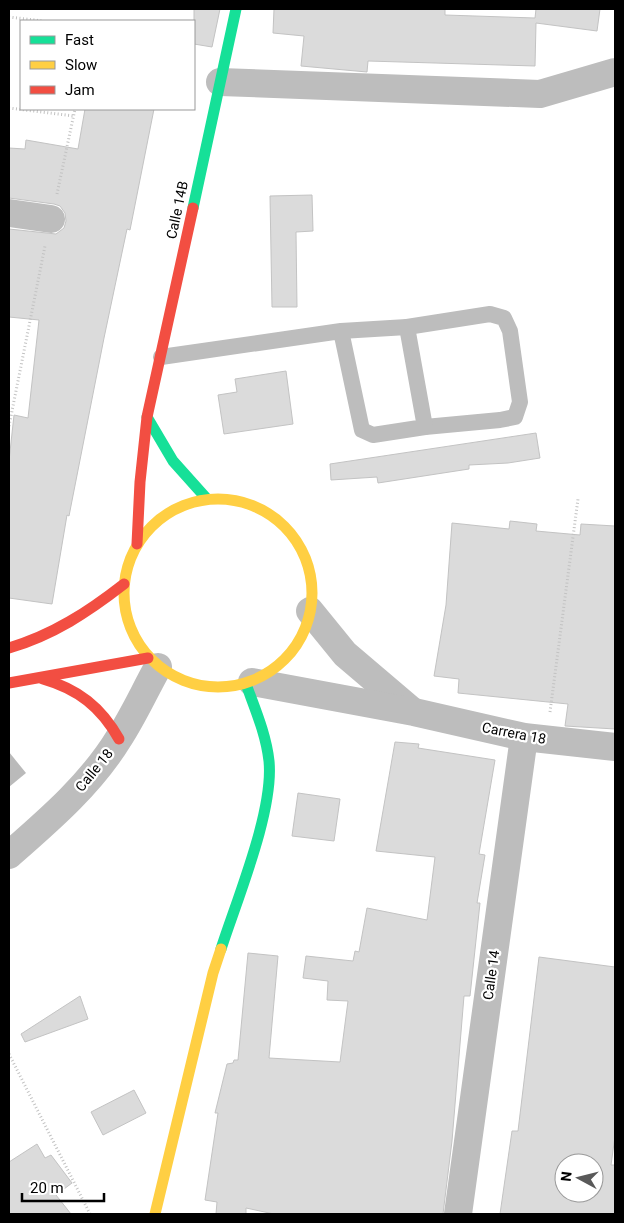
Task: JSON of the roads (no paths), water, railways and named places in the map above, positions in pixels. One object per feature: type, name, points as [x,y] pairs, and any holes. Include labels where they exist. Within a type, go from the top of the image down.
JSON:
[{"type":"street","name":"Calle 14B","points":[[138,544],[140,482],[148,417],[236,9]]},
{"type":"street","points":[[220,82],[540,94],[615,72]]},
{"type":"street","points":[[9,213],[51,219]]},
{"type":"street","points":[[148,417],[173,461],[207,499]]},
{"type":"street","points":[[207,499],[229,499],[250,504],[270,514],[287,529],[300,546],[308,567],[312,589],[310,611],[300,638],[284,661],[249,683],[223,688],[200,687],[178,679],[153,662],[136,642],[128,624],[124,604],[124,584],[128,563],[138,544],[151,527],[167,513],[186,504],[207,499]]},
{"type":"street","points":[[9,648],[49,636],[84,615],[124,584]]},
{"type":"street","name":"Carrera 18","points":[[310,611],[345,654],[414,712]]},
{"type":"street","points":[[9,683],[153,662]]},
{"type":"street","name":"Calle 18","points":[[9,855],[51,818],[84,784],[119,738],[153,662]]},
{"type":"street","points":[[39,678],[64,684],[86,696],[104,714],[119,738]]},
{"type":"street","points":[[155,1214],[214,973],[260,831],[268,795],[269,762],[264,734],[249,683]]},
{"type":"street","name":"Carrera 18","points":[[249,683],[414,712],[535,738],[615,748]]},
{"type":"street","name":"Calle 14","points":[[458,1214],[535,738]]},
{"type":"lane","points":[[161,356],[341,331],[407,327],[490,314],[504,318],[510,331],[520,402],[515,416],[500,420],[425,427],[373,435],[362,430],[341,331]]},
{"type":"lane","points":[[407,327],[425,427]]}]
